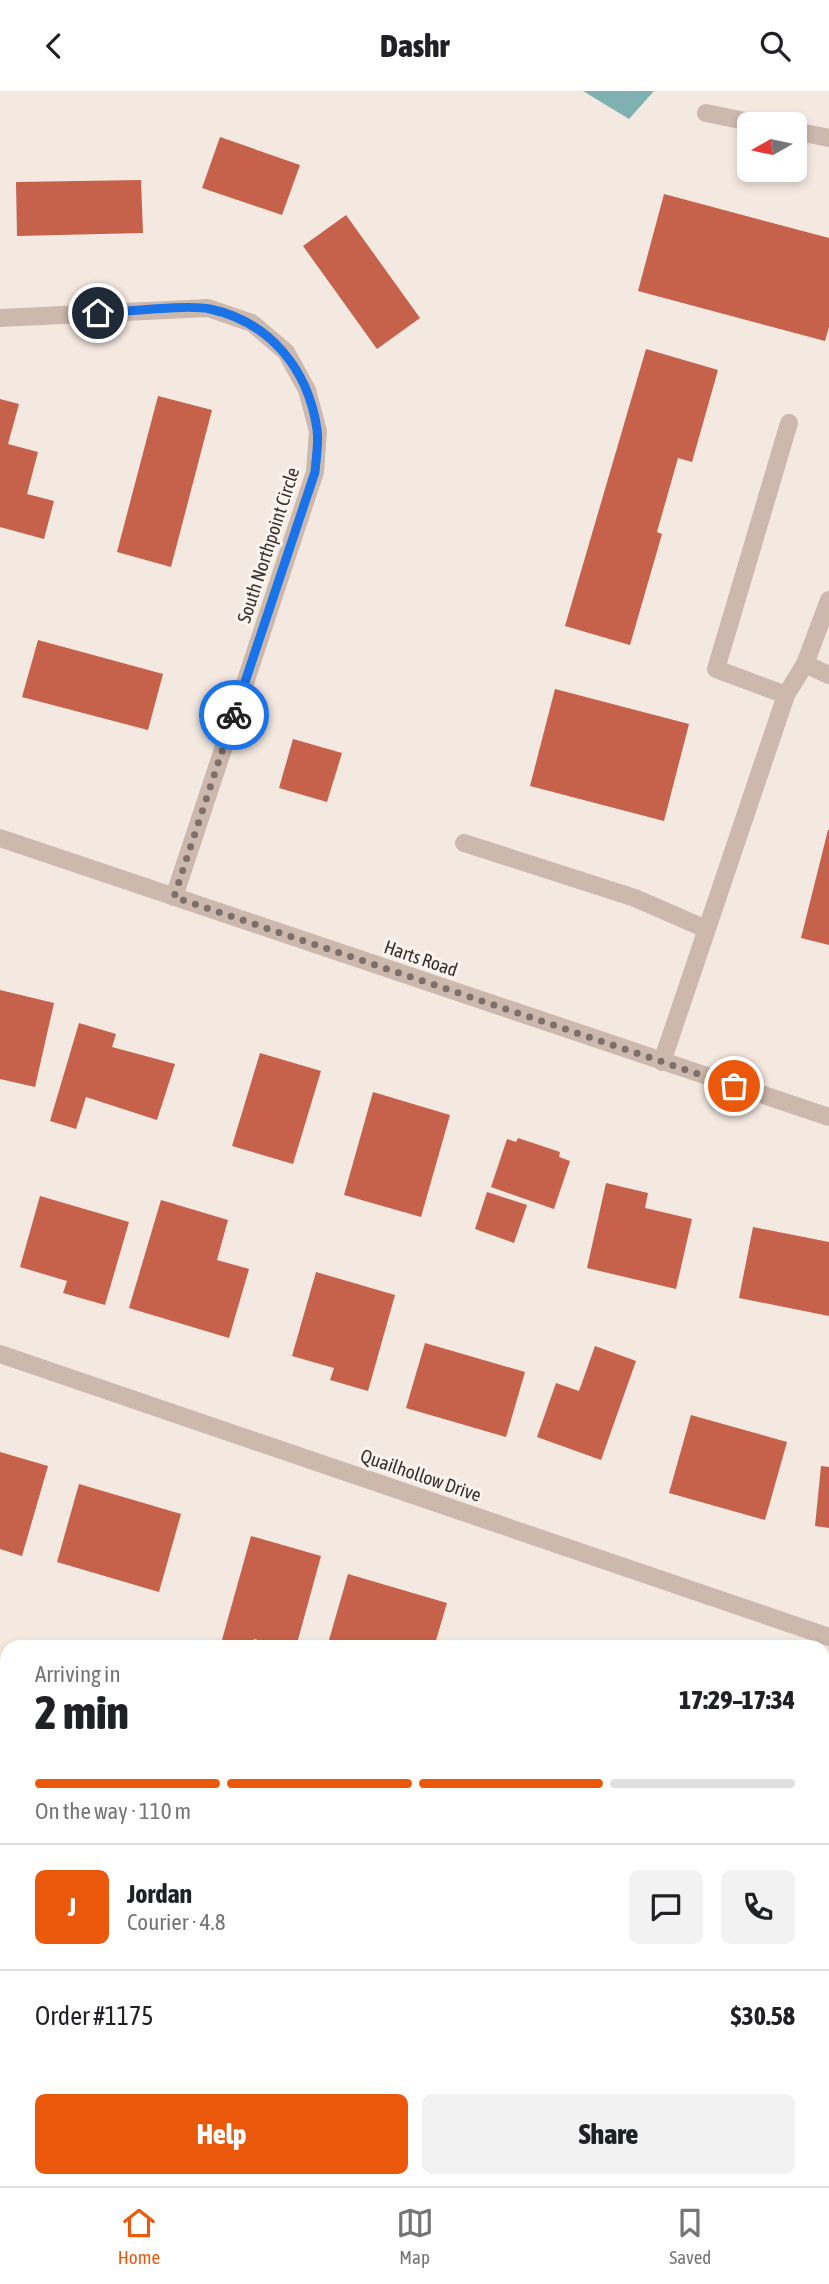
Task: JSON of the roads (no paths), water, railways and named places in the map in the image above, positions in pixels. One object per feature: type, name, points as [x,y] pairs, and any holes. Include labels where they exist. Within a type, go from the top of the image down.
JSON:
[{"type":"street","points":[[706,113],[737,119]]},
{"type":"street","points":[[807,134],[829,138]]},
{"type":"street","name":"South Northpoint Circle","points":[[0,318],[208,308],[252,323],[286,352],[307,390],[318,431],[315,472],[174,897]]},
{"type":"street","points":[[786,695],[716,669],[789,423]]},
{"type":"street","points":[[662,1062],[786,695],[805,664],[829,600]]},
{"type":"street","points":[[805,664],[829,675]]},
{"type":"street","name":"Harts Road","points":[[0,838],[829,1117]]},
{"type":"street","points":[[464,843],[635,898],[706,929]]},
{"type":"street","name":"Quailhollow Drive","points":[[0,1354],[829,1637]]},
{"type":"water","points":[[583,91],[654,91],[629,119]]}]
